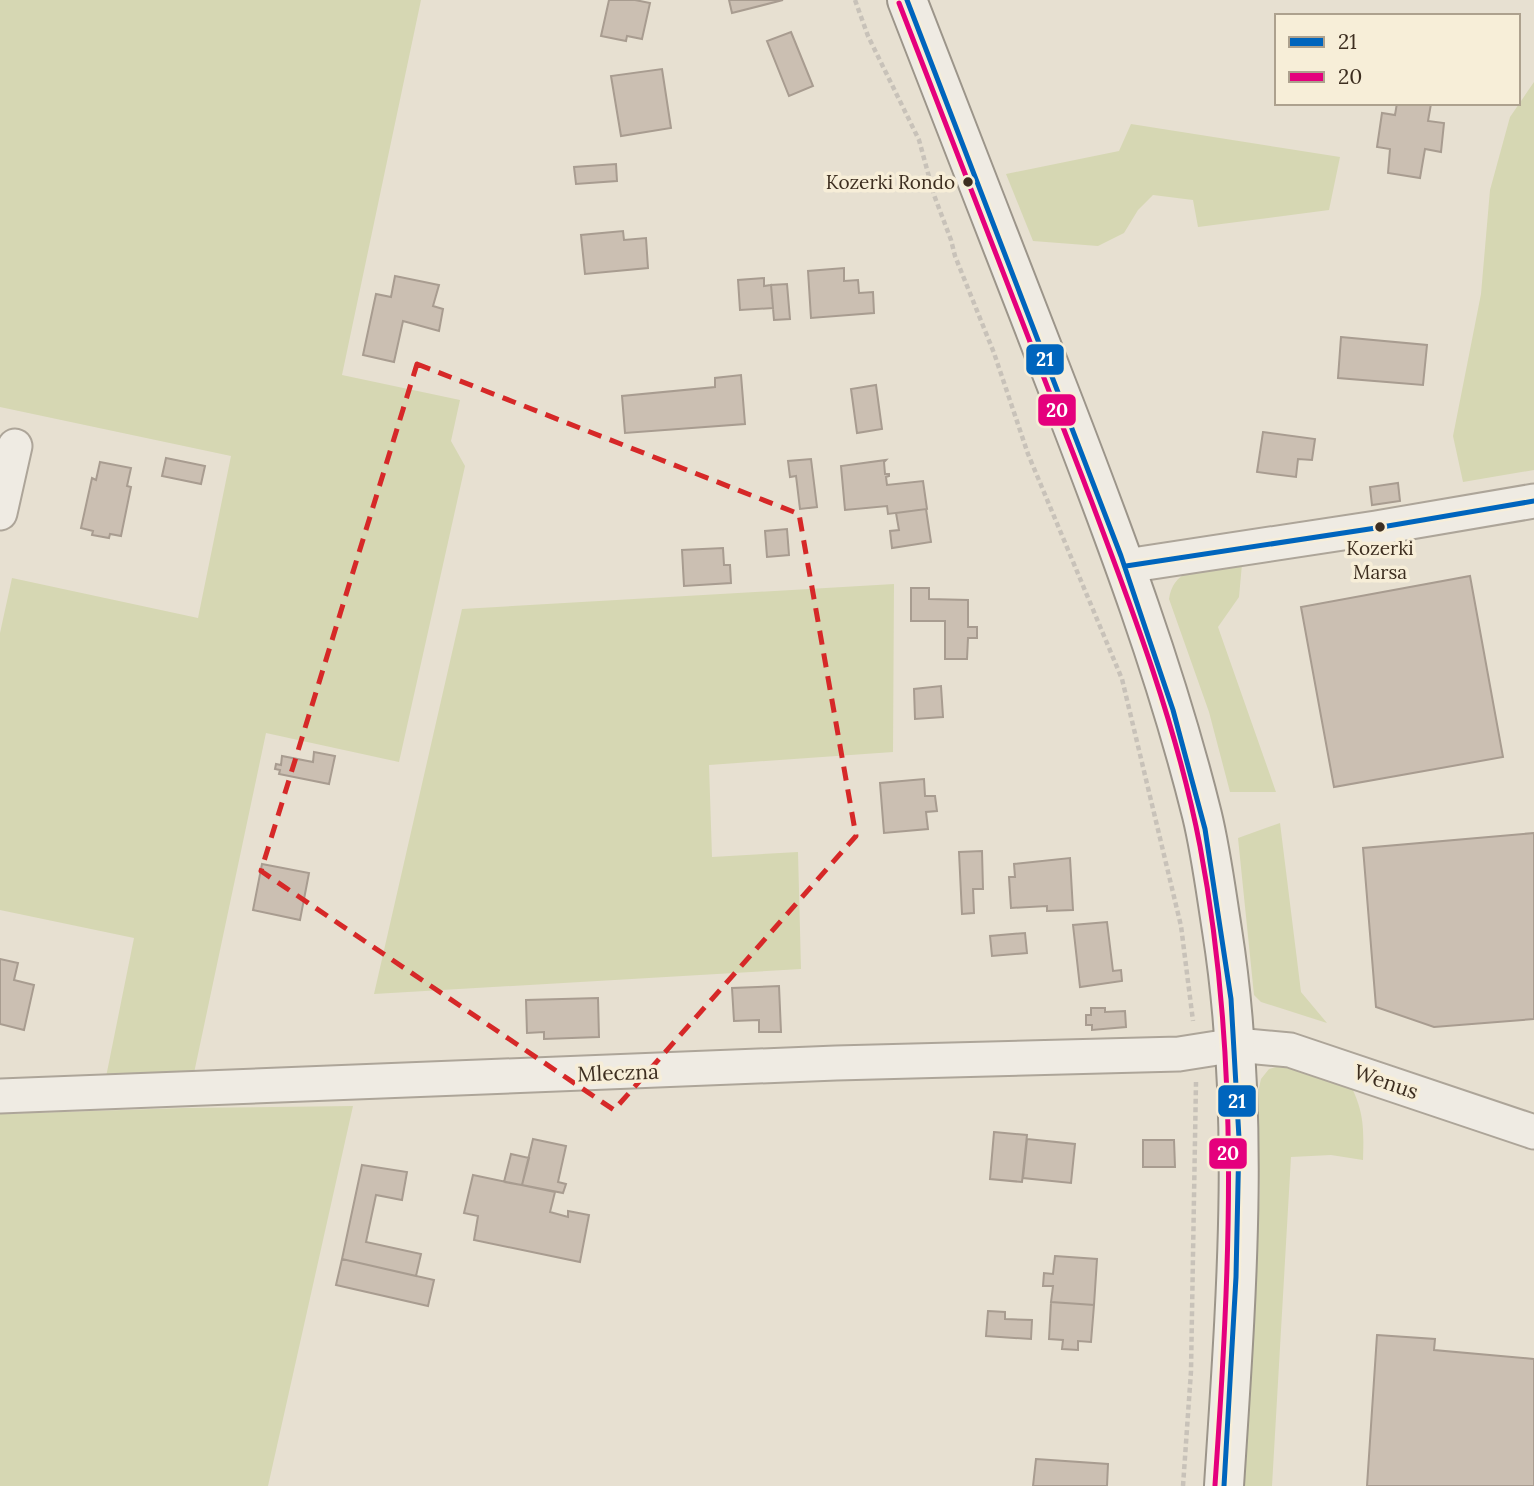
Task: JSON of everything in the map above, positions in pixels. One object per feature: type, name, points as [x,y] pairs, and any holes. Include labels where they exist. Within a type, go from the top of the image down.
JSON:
[{"type":"main road","points":[[907,0],[1126,566],[1175,712],[1203,820],[1223,933],[1236,1045],[1240,1183],[1236,1300],[1224,1486]]},
{"type":"street","points":[[0,513],[15,446]]},
{"type":"street","points":[[1126,566],[1534,501]]},
{"type":"street","name":"Mleczna","points":[[0,1096],[836,1063],[1196,1052],[1236,1045]]},
{"type":"street","name":"Wenus","points":[[1236,1045],[1290,1050],[1534,1132]]},
{"type":"path","points":[[855,0],[868,36],[919,140],[934,195],[961,274],[994,353],[1028,454],[1122,679],[1181,926],[1196,1052],[1191,1371],[1183,1486]]},
{"type":"highlighted area","points":[[417,364],[799,514],[856,836],[614,1110],[261,871]]},
{"type":"green space","points":[[0,0],[421,0],[342,375],[460,400],[451,441],[465,466],[399,762],[266,733],[194,1073],[106,1077],[134,938],[0,910],[0,633],[12,578],[198,618],[231,456],[0,407]]},
{"type":"green space","points":[[1534,82],[1534,470],[1463,482],[1453,436],[1481,294],[1490,190],[1510,117]]},
{"type":"green space","points":[[1131,124],[1340,157],[1329,210],[1198,227],[1193,200],[1153,195],[1138,210],[1124,233],[1098,246],[1033,241],[1006,174],[1119,151]]},
{"type":"green space","points":[[1242,564],[1239,597],[1218,627],[1276,792],[1230,792],[1209,712],[1169,599],[1175,582],[1189,572]]},
{"type":"green space","points":[[894,584],[893,752],[709,765],[712,857],[798,852],[801,969],[374,994],[462,609]]},
{"type":"green space","points":[[1280,823],[1301,992],[1327,1023],[1261,1002],[1254,995],[1238,838]]},
{"type":"green space","points":[[1283,1065],[1349,1082],[1362,1120],[1363,1160],[1331,1155],[1291,1157],[1272,1486],[1243,1486],[1260,1191],[1257,1097],[1261,1079],[1269,1069]]},
{"type":"green space","points":[[353,1106],[268,1486],[0,1486],[0,1114]]},
{"type":"building","points":[[609,0],[650,3],[642,39],[627,36],[626,41],[601,36]]},
{"type":"building","points":[[729,0],[783,0],[732,13]]},
{"type":"building","points":[[791,32],[813,86],[789,96],[767,41]]},
{"type":"building","points":[[662,69],[671,128],[621,136],[611,76]]},
{"type":"building","points":[[1397,105],[1431,105],[1428,121],[1444,123],[1441,152],[1425,149],[1420,178],[1388,173],[1390,149],[1377,147],[1382,113],[1395,115]]},
{"type":"building","points":[[616,164],[617,181],[576,184],[574,167]]},
{"type":"building","points":[[623,231],[624,240],[646,238],[648,268],[585,274],[581,235]]},
{"type":"building","points":[[844,268],[844,281],[858,280],[859,293],[873,292],[874,313],[811,318],[808,271]]},
{"type":"building","points":[[395,276],[439,285],[433,306],[443,309],[439,331],[403,321],[394,362],[363,355],[376,294],[391,297]]},
{"type":"building","points":[[764,278],[764,286],[771,285],[773,308],[740,310],[738,280]]},
{"type":"building","points":[[787,284],[790,319],[774,320],[771,285]]},
{"type":"building","points":[[1341,337],[1427,345],[1423,385],[1338,378]]},
{"type":"building","points":[[741,375],[745,424],[625,433],[622,396],[715,387],[715,378]]},
{"type":"building","points":[[876,385],[882,429],[857,433],[851,389]]},
{"type":"building","points":[[1263,432],[1315,439],[1312,460],[1298,459],[1296,477],[1257,472]]},
{"type":"building","points":[[166,458],[205,466],[201,484],[162,476]]},
{"type":"building","points":[[811,459],[817,507],[800,509],[796,476],[790,477],[788,461]]},
{"type":"building","points":[[886,460],[885,474],[889,474],[886,477],[887,485],[923,481],[927,509],[888,514],[887,506],[845,510],[841,466]]},
{"type":"building","points":[[100,462],[131,468],[127,486],[131,487],[121,536],[110,534],[109,538],[92,535],[93,531],[81,528],[92,478],[96,480]]},
{"type":"building","points":[[1398,483],[1400,501],[1372,505],[1370,487]]},
{"type":"building","points":[[926,509],[931,542],[892,548],[890,531],[899,530],[896,513]]},
{"type":"building","points":[[787,529],[789,555],[767,557],[765,531]]},
{"type":"building","points":[[723,548],[724,565],[730,565],[731,583],[684,586],[682,550]]},
{"type":"building","points":[[1470,576],[1503,757],[1334,787],[1301,607]]},
{"type":"building","points":[[911,588],[929,588],[929,599],[968,600],[968,627],[977,627],[977,638],[968,638],[967,659],[945,659],[945,621],[911,621]]},
{"type":"building","points":[[941,686],[943,717],[915,719],[914,689]]},
{"type":"building","points":[[314,752],[335,756],[329,784],[279,774],[280,770],[275,769],[276,764],[281,765],[282,756],[313,762]]},
{"type":"building","points":[[924,779],[925,796],[935,796],[937,811],[926,812],[928,829],[884,833],[880,783]]},
{"type":"building","points":[[1534,833],[1534,1019],[1434,1027],[1376,1007],[1363,848]]},
{"type":"building","points":[[982,851],[983,889],[973,889],[974,913],[962,914],[959,852]]},
{"type":"building","points":[[1070,858],[1073,910],[1047,911],[1047,906],[1011,908],[1009,877],[1015,877],[1014,864]]},
{"type":"building","points":[[262,864],[309,873],[300,920],[253,910]]},
{"type":"building","points":[[1107,922],[1113,971],[1121,970],[1122,981],[1080,987],[1073,925]]},
{"type":"building","points":[[1025,933],[1027,953],[992,956],[990,936]]},
{"type":"building","points":[[0,959],[18,963],[14,980],[34,985],[24,1030],[0,1024]]},
{"type":"building","points":[[779,986],[781,1032],[759,1032],[759,1020],[734,1021],[732,988]]},
{"type":"building","points":[[598,998],[599,1037],[544,1039],[544,1032],[527,1033],[526,1000]]},
{"type":"building","points":[[1091,1008],[1105,1008],[1105,1012],[1125,1011],[1126,1027],[1092,1030],[1092,1025],[1086,1025],[1086,1015],[1091,1015]]},
{"type":"building","points":[[994,1132],[1027,1135],[1022,1182],[990,1179]]},
{"type":"building","points":[[533,1139],[566,1146],[558,1182],[566,1184],[563,1193],[522,1185]]},
{"type":"building","points":[[1027,1139],[1075,1144],[1071,1183],[1023,1178]]},
{"type":"building","points":[[1143,1140],[1174,1140],[1175,1167],[1143,1167]]},
{"type":"building","points":[[511,1154],[529,1158],[522,1185],[504,1182]]},
{"type":"building","points":[[362,1165],[407,1172],[402,1200],[376,1195],[366,1242],[421,1254],[416,1276],[342,1259]]},
{"type":"building","points":[[473,1175],[555,1192],[550,1212],[568,1217],[568,1211],[589,1215],[580,1262],[474,1240],[478,1216],[464,1213]]},
{"type":"building","points":[[1055,1256],[1097,1259],[1094,1305],[1051,1302],[1053,1286],[1043,1286],[1044,1273],[1053,1274]]},
{"type":"building","points":[[342,1259],[434,1280],[428,1306],[336,1285]]},
{"type":"building","points":[[1051,1302],[1094,1305],[1091,1342],[1078,1341],[1078,1350],[1062,1349],[1063,1340],[1049,1339]]},
{"type":"building","points":[[988,1311],[1005,1312],[1005,1319],[1032,1320],[1031,1339],[986,1336]]},
{"type":"building","points":[[1377,1335],[1435,1339],[1434,1350],[1534,1359],[1534,1486],[1367,1486]]},
{"type":"building","points":[[1036,1459],[1108,1464],[1107,1486],[1033,1486]]},
{"type":"transit line","name":"21","points":[[907,0],[1121,556],[1173,710],[1205,829],[1231,999],[1239,1138],[1236,1277],[1224,1486]]},
{"type":"transit line","name":"20","points":[[899,3],[1133,614],[1164,706],[1190,799],[1213,927],[1227,1086],[1228,1244],[1215,1485]]},
{"type":"transit line","name":"21","points":[[1126,566],[1534,501]]},
{"type":"place","name":"Kozerki Rondo","points":[[968,182]]},
{"type":"place","name":"Kozerki Marsa","points":[[1380,527]]}]
